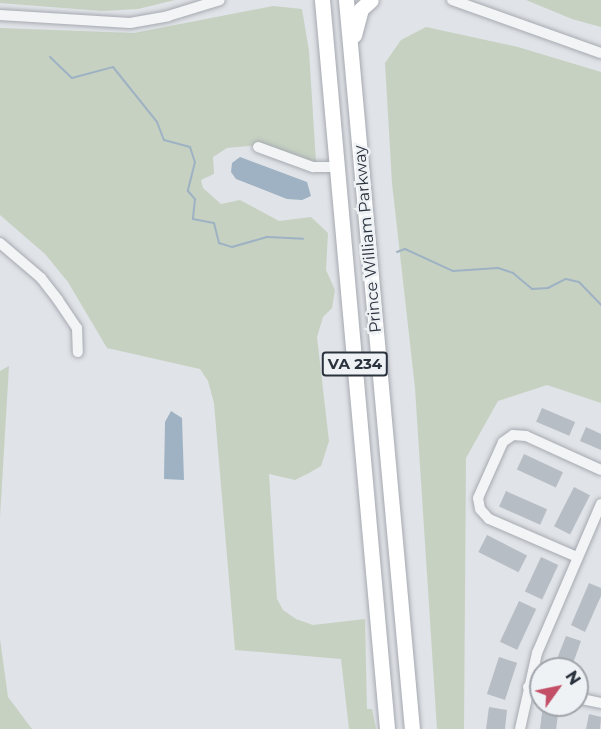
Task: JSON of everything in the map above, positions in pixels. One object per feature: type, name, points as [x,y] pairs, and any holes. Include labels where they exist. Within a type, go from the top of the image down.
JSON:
[{"type":"highway","name":"Prince William Parkway","points":[[322,0],[387,729]]},
{"type":"highway","name":"Prince William Parkway","points":[[346,0],[412,729]]},
{"type":"highway","points":[[351,53],[358,15],[371,0]]},
{"type":"street","points":[[0,15],[130,23],[168,16],[220,0]]},
{"type":"street","points":[[452,0],[601,53]]},
{"type":"street","points":[[258,147],[313,166],[337,167]]},
{"type":"street","points":[[0,243],[41,278],[58,300],[77,328],[78,352]]},
{"type":"street","points":[[577,557],[489,519],[480,510],[478,498],[503,442],[513,435],[526,436],[601,470]]},
{"type":"street","points":[[520,729],[537,653],[601,504]]},
{"type":"green space","points":[[0,0],[175,0],[138,9],[102,11],[0,3]]},
{"type":"green space","points":[[526,0],[601,0],[601,27],[572,19]]},
{"type":"green space","points":[[273,6],[302,9],[309,51],[316,163],[259,145],[227,148],[213,157],[214,174],[201,180],[203,188],[221,204],[240,200],[279,221],[311,217],[328,233],[326,270],[335,290],[332,308],[323,317],[317,337],[329,441],[321,466],[309,473],[295,480],[269,474],[277,599],[283,610],[296,619],[313,625],[365,619],[367,709],[372,709],[376,729],[349,729],[341,659],[235,650],[214,403],[208,381],[200,369],[107,348],[68,282],[45,254],[0,215],[0,28],[134,33]]},
{"type":"green space","points":[[426,27],[518,47],[601,72],[601,403],[547,385],[498,401],[466,458],[464,729],[437,729],[415,388],[392,183],[385,63],[401,40]]},
{"type":"green space","points":[[9,366],[0,517],[0,371]]},
{"type":"green space","points":[[0,639],[8,697],[32,729],[0,729]]},
{"type":"water","points":[[240,157],[307,182],[311,196],[302,200],[287,199],[236,179],[231,172],[232,163]]},
{"type":"water","points":[[171,411],[182,418],[184,480],[164,479],[165,422]]},
{"type":"building","points":[[542,408],[575,422],[569,436],[536,422]]},
{"type":"building","points":[[586,427],[601,434],[601,450],[580,441]]},
{"type":"building","points":[[524,454],[563,472],[556,488],[517,469]]},
{"type":"building","points":[[574,487],[590,495],[570,534],[554,526]]},
{"type":"building","points":[[506,491],[547,509],[540,525],[499,507]]},
{"type":"building","points":[[487,535],[527,555],[518,572],[478,552]]},
{"type":"building","points":[[541,557],[558,565],[542,599],[525,591]]},
{"type":"building","points":[[589,583],[601,588],[601,596],[585,632],[571,625]]},
{"type":"building","points":[[519,601],[536,609],[517,650],[500,642]]},
{"type":"building","points":[[566,636],[581,641],[575,657],[558,657]]},
{"type":"building","points":[[499,657],[517,663],[505,700],[487,694]]},
{"type":"building","points":[[489,707],[507,710],[505,729],[486,729]]},
{"type":"building","points":[[589,714],[601,717],[600,729],[586,729]]},
{"type":"building","points":[[542,717],[558,717],[556,729],[540,729]]},
{"type":"waterway","points":[[50,57],[72,78],[113,67],[157,122],[164,140],[190,147],[195,162],[188,191],[195,199],[193,219],[214,223],[219,243],[232,247],[268,237],[303,239]]},
{"type":"waterway","points":[[397,252],[405,249],[453,271],[498,268],[513,273],[532,289],[548,288],[566,279],[579,282],[601,305]]}]
